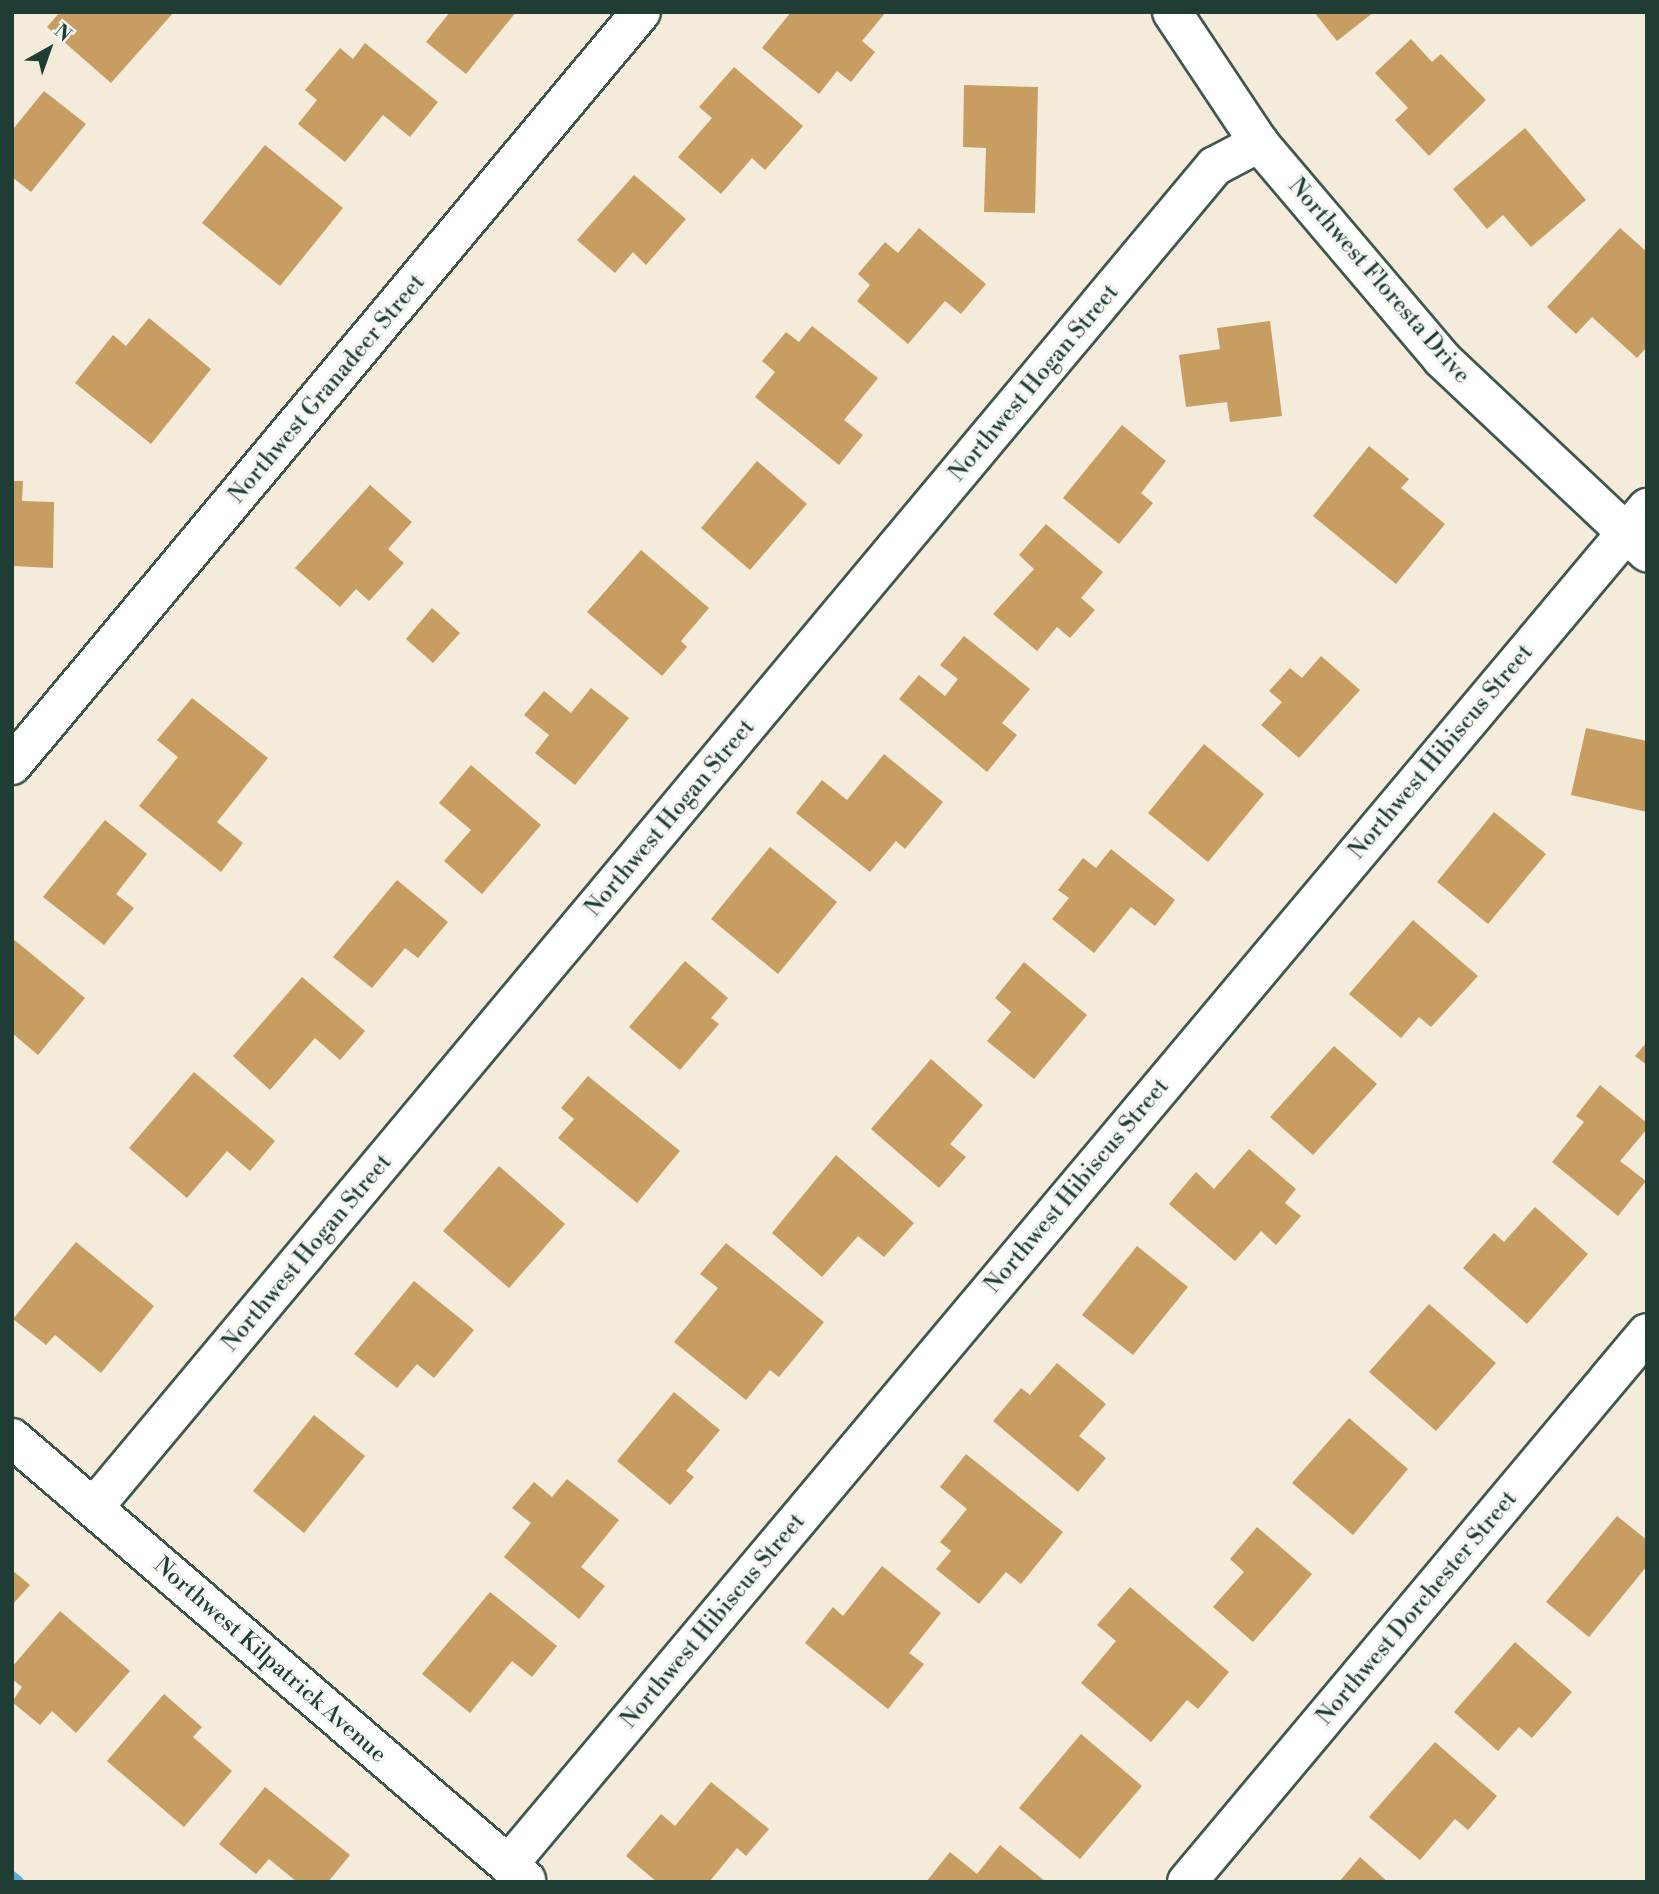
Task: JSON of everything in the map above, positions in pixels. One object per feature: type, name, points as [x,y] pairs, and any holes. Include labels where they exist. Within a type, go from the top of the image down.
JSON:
[{"type":"street","name":"Northwest Granadeer Street","points":[[18,748],[641,12]]},
{"type":"street","name":"Northwest Floresta Drive","points":[[1172,12],[1259,143],[1442,359],[1640,531]]},
{"type":"street","name":"Northwest Hogan Street","points":[[94,1507],[1215,166],[1259,143]]},
{"type":"street","name":"Northwest Hibiscus Street","points":[[518,1873],[1640,531]]},
{"type":"street","name":"Northwest Dorchester Street","points":[[1187,1882],[1647,1334]]},
{"type":"street","name":"Northwest Kilpatrick Avenue","points":[[12,1438],[518,1873]]},
{"type":"building","points":[[60,12],[174,12],[111,83],[47,27]]},
{"type":"building","points":[[450,12],[516,12],[466,74],[426,42]]},
{"type":"building","points":[[791,12],[886,12],[862,41],[875,52],[851,82],[837,71],[819,94],[762,48]]},
{"type":"building","points":[[1314,12],[1374,12],[1337,41]]},
{"type":"building","points":[[1411,39],[1432,62],[1441,54],[1486,100],[1429,156],[1395,120],[1408,108],[1375,73]]},
{"type":"building","points":[[365,43],[438,102],[410,137],[383,115],[345,162],[298,124],[317,100],[305,90],[340,48],[353,59]]},
{"type":"building","points":[[734,67],[803,126],[765,170],[752,158],[721,194],[678,157],[712,118],[699,107]]},
{"type":"building","points":[[964,85],[1038,87],[1035,213],[984,212],[986,148],[963,147]]},
{"type":"building","points":[[44,91],[86,124],[31,192],[12,177],[12,126],[14,128]]},
{"type":"building","points":[[1525,128],[1586,200],[1531,247],[1503,215],[1487,229],[1453,189]]},
{"type":"building","points":[[265,145],[343,208],[280,286],[202,223]]},
{"type":"building","points":[[634,175],[686,219],[646,265],[633,252],[615,273],[577,240]]},
{"type":"building","points":[[919,228],[986,284],[961,314],[945,301],[908,344],[857,301],[870,285],[858,274],[885,242],[898,253]]},
{"type":"building","points":[[1620,228],[1647,252],[1647,347],[1637,358],[1592,317],[1576,334],[1547,307]]},
{"type":"building","points":[[149,318],[211,369],[151,444],[75,383],[113,335],[126,346]]},
{"type":"building","points":[[1270,321],[1282,416],[1230,422],[1227,402],[1186,407],[1179,355],[1220,349],[1217,328]]},
{"type":"building","points":[[812,326],[878,378],[844,420],[863,435],[839,465],[755,397],[775,372],[762,361],[786,332],[799,342]]},
{"type":"building","points":[[1122,425],[1166,461],[1141,493],[1153,503],[1119,544],[1063,498]]},
{"type":"building","points":[[1369,446],[1409,479],[1401,488],[1445,524],[1396,584],[1313,516]]},
{"type":"building","points":[[757,461],[807,504],[750,570],[701,528]]},
{"type":"building","points":[[12,481],[23,481],[22,501],[54,502],[53,568],[12,566]]},
{"type":"building","points":[[370,485],[412,522],[388,549],[404,563],[369,601],[356,589],[340,607],[295,568]]},
{"type":"building","points":[[1046,524],[1103,572],[1081,598],[1095,610],[1070,638],[1057,627],[1037,651],[993,614],[1034,569],[1019,555]]},
{"type":"building","points":[[641,550],[709,608],[681,641],[687,647],[662,676],[587,612]]},
{"type":"building","points":[[432,608],[460,633],[433,663],[406,639]]},
{"type":"building","points":[[964,636],[1030,689],[1002,723],[1017,735],[987,772],[899,699],[919,675],[945,696],[958,679],[940,665]]},
{"type":"building","points":[[1321,656],[1360,690],[1299,758],[1261,725],[1282,702],[1269,691],[1290,668],[1302,678]]},
{"type":"building","points":[[591,688],[629,718],[575,785],[535,753],[549,735],[524,715],[544,691],[571,713]]},
{"type":"building","points":[[192,698],[268,758],[217,822],[243,843],[221,872],[139,806],[178,757],[157,740]]},
{"type":"building","points":[[1586,728],[1647,741],[1647,812],[1571,795]]},
{"type":"building","points":[[1204,744],[1264,794],[1208,862],[1148,813]]},
{"type":"building","points":[[884,754],[943,802],[905,849],[896,841],[870,872],[796,813],[822,780],[847,800]]},
{"type":"building","points":[[471,765],[541,825],[482,894],[444,861],[471,830],[439,803]]},
{"type":"building","points":[[1494,812],[1546,854],[1488,924],[1437,882]]},
{"type":"building","points":[[105,820],[147,854],[116,894],[134,908],[104,945],[43,897]]},
{"type":"building","points":[[770,847],[837,902],[778,974],[711,919]]},
{"type":"building","points":[[1111,849],[1175,900],[1155,926],[1131,907],[1094,953],[1052,919],[1069,898],[1058,890],[1083,858],[1096,868]]},
{"type":"building","points":[[397,880],[448,922],[418,958],[405,948],[372,988],[333,957]]},
{"type":"building","points":[[1413,920],[1478,976],[1431,1027],[1419,1017],[1401,1038],[1349,994]]},
{"type":"building","points":[[12,938],[85,998],[38,1055],[12,1033]]},
{"type":"building","points":[[685,961],[728,998],[711,1018],[719,1024],[680,1070],[629,1027]]},
{"type":"building","points":[[1024,962],[1087,1015],[1034,1079],[987,1041],[1011,1012],[995,998]]},
{"type":"building","points":[[302,977],[365,1031],[340,1060],[315,1038],[270,1090],[233,1056]]},
{"type":"building","points":[[1647,1042],[1647,1065],[1635,1056]]},
{"type":"building","points":[[1334,1046],[1377,1084],[1313,1155],[1270,1117]]},
{"type":"building","points":[[931,1059],[983,1105],[950,1144],[966,1157],[939,1188],[871,1129]]},
{"type":"building","points":[[194,1072],[275,1141],[250,1171],[227,1151],[187,1198],[129,1148]]},
{"type":"building","points":[[588,1076],[680,1151],[637,1203],[558,1138],[574,1119],[561,1108]]},
{"type":"building","points":[[1600,1085],[1647,1123],[1647,1129],[1620,1161],[1646,1181],[1618,1216],[1552,1162],[1584,1122],[1576,1116]]},
{"type":"building","points":[[1249,1149],[1296,1189],[1285,1203],[1301,1216],[1276,1245],[1261,1231],[1235,1261],[1169,1204],[1196,1172],[1214,1189]]},
{"type":"building","points":[[836,1155],[914,1223],[884,1257],[858,1236],[822,1277],[772,1233]]},
{"type":"building","points":[[499,1166],[565,1224],[509,1288],[443,1231]]},
{"type":"building","points":[[1535,1207],[1588,1254],[1527,1324],[1463,1268],[1494,1233],[1504,1242]]},
{"type":"building","points":[[76,1242],[154,1306],[101,1373],[55,1335],[46,1345],[13,1319]]},
{"type":"building","points":[[726,1243],[824,1322],[779,1377],[770,1370],[746,1400],[674,1342],[718,1288],[700,1274]]},
{"type":"building","points":[[1137,1246],[1188,1287],[1133,1355],[1082,1315]]},
{"type":"building","points":[[414,1281],[474,1330],[434,1378],[417,1364],[397,1388],[354,1354]]},
{"type":"building","points":[[1429,1304],[1496,1363],[1436,1431],[1369,1372]]},
{"type":"building","points":[[1057,1363],[1106,1404],[1079,1436],[1106,1458],[1078,1492],[993,1421],[1021,1388],[1030,1395]]},
{"type":"building","points":[[674,1392],[720,1430],[686,1471],[694,1477],[670,1505],[617,1461]]},
{"type":"building","points":[[314,1415],[365,1456],[304,1533],[253,1491]]},
{"type":"building","points":[[1349,1418],[1408,1469],[1353,1535],[1292,1483]]},
{"type":"building","points":[[966,1454],[1063,1532],[1021,1584],[1006,1572],[979,1604],[936,1569],[951,1551],[940,1542],[967,1509],[940,1487]]},
{"type":"building","points":[[567,1479],[619,1520],[581,1567],[605,1586],[579,1619],[504,1557],[531,1523],[512,1508],[534,1482],[552,1497]]},
{"type":"building","points":[[1617,1516],[1647,1540],[1647,1566],[1589,1637],[1546,1602]]},
{"type":"building","points":[[1257,1527],[1312,1574],[1253,1642],[1213,1607],[1244,1572],[1230,1559]]},
{"type":"building","points":[[882,1566],[941,1613],[909,1653],[924,1664],[888,1709],[805,1643],[833,1607],[843,1616]]},
{"type":"building","points":[[12,1570],[30,1585],[12,1605]]},
{"type":"building","points":[[1130,1587],[1229,1672],[1198,1709],[1187,1700],[1151,1742],[1081,1683],[1116,1641],[1097,1625]]},
{"type":"building","points":[[490,1592],[557,1646],[532,1677],[512,1661],[470,1713],[422,1674]]},
{"type":"building","points":[[60,1611],[130,1671],[76,1733],[52,1711],[40,1725],[12,1702],[22,1687],[12,1679],[12,1667]]},
{"type":"building","points":[[1515,1642],[1572,1692],[1532,1738],[1519,1727],[1498,1751],[1454,1712]]},
{"type":"building","points":[[164,1694],[202,1727],[193,1737],[232,1771],[184,1827],[107,1761]]},
{"type":"building","points":[[1081,1734],[1142,1786],[1080,1859],[1019,1808]]},
{"type":"building","points":[[1435,1742],[1497,1796],[1468,1830],[1455,1819],[1420,1860],[1369,1817]]},
{"type":"building","points":[[711,1782],[769,1829],[746,1856],[737,1848],[709,1882],[657,1882],[626,1856],[661,1814],[675,1826]]},
{"type":"building","points":[[265,1787],[350,1855],[328,1882],[297,1882],[269,1859],[256,1874],[219,1844]]},
{"type":"building","points":[[1000,1845],[1046,1882],[926,1882],[950,1852],[977,1874]]},
{"type":"building","points":[[1360,1857],[1388,1882],[1339,1882]]},
{"type":"waterway","points":[[12,1877],[18,1882]]}]
